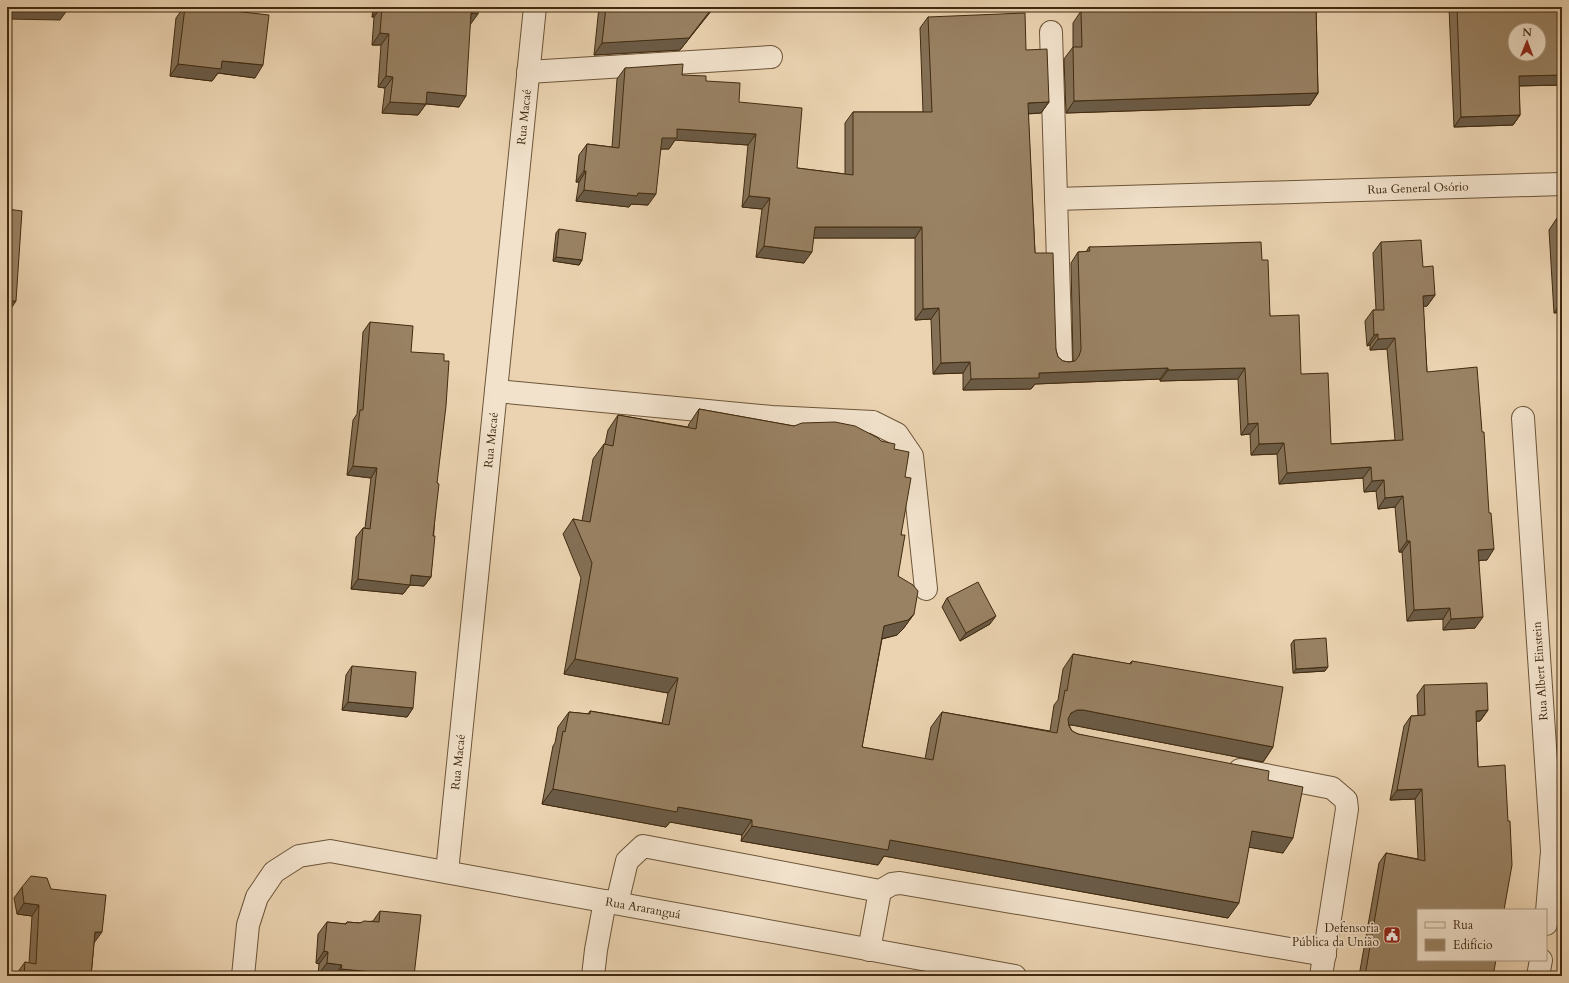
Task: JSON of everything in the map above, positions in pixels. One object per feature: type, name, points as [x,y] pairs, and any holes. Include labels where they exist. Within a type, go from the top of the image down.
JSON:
[{"type":"street","name":"Rua Macaé","points":[[447,872],[535,7]]},
{"type":"street","points":[[1051,32],[1061,361]]},
{"type":"street","points":[[528,72],[771,57]]},
{"type":"street","name":"Rua General Osório","points":[[1056,199],[1562,184]]},
{"type":"street","points":[[496,391],[772,416],[873,422],[897,434],[912,456],[926,589]]},
{"type":"street","name":"Rua Albert Einstein","points":[[1523,418],[1552,851],[1547,912]]},
{"type":"street","points":[[593,976],[596,950],[626,861],[643,846],[880,891],[892,884],[900,883],[1271,947],[1323,966],[1347,809],[1346,800],[1332,788],[1217,766]]},
{"type":"street","name":"Rua Araranguá","points":[[243,976],[248,925],[257,897],[274,872],[300,856],[330,851],[1015,976]]},
{"type":"street","points":[[869,950],[880,891]]},
{"type":"street","points":[[1538,976],[1541,961]]},
{"type":"building","points":[[68,7],[68,9],[7,8]]},
{"type":"building","points":[[185,7],[269,15],[263,65],[222,61],[221,69],[178,64]]},
{"type":"building","points":[[382,7],[479,7],[478,14],[471,13],[466,96],[427,92],[426,104],[390,102],[393,77],[386,76],[389,34],[380,33]]},
{"type":"building","points":[[606,7],[713,7],[689,38],[602,43]]},
{"type":"building","points":[[1136,7],[1316,7],[1318,93],[1074,101],[1073,47],[1082,47],[1081,11]]},
{"type":"building","points":[[1457,7],[1562,7],[1562,75],[1519,76],[1520,115],[1461,117]]},
{"type":"building","points":[[1025,13],[1026,50],[1047,49],[1049,102],[1028,103],[1035,253],[1053,253],[1056,350],[1058,357],[1063,361],[1075,361],[1081,350],[1078,252],[1090,251],[1089,247],[1261,242],[1262,260],[1268,260],[1270,316],[1299,315],[1301,374],[1328,373],[1331,444],[1403,440],[1395,338],[1378,339],[1378,334],[1374,335],[1373,310],[1384,310],[1381,242],[1421,240],[1423,267],[1433,266],[1435,295],[1423,296],[1427,372],[1477,367],[1482,432],[1484,432],[1489,513],[1491,513],[1494,549],[1478,550],[1483,617],[1451,619],[1450,608],[1414,610],[1410,541],[1407,541],[1403,496],[1385,498],[1384,480],[1372,481],[1371,467],[1287,473],[1284,443],[1259,444],[1258,423],[1248,424],[1245,368],[1168,370],[1168,368],[1039,373],[1039,378],[971,379],[970,362],[941,363],[939,308],[923,309],[922,227],[815,227],[812,252],[764,246],[770,198],[749,196],[756,134],[677,129],[677,138],[662,138],[656,194],[638,193],[637,196],[584,190],[586,171],[584,171],[587,144],[619,148],[625,68],[683,64],[682,75],[706,76],[706,81],[740,83],[739,102],[802,108],[797,168],[853,175],[853,112],[932,112],[928,17]]},
{"type":"building","points":[[7,209],[22,211],[16,301],[7,301]]},
{"type":"building","points":[[1562,217],[1562,294],[1557,218]]},
{"type":"building","points":[[559,229],[586,233],[582,260],[556,257]]},
{"type":"building","points":[[370,322],[413,326],[411,352],[444,354],[444,361],[449,361],[446,406],[437,483],[439,484],[433,536],[435,536],[431,577],[411,575],[410,585],[358,579],[363,528],[370,529],[377,468],[353,466],[360,410],[363,410]]},
{"type":"building","points":[[699,409],[794,426],[802,423],[835,422],[855,426],[881,441],[895,444],[894,449],[909,452],[905,477],[911,478],[901,535],[905,535],[898,576],[913,585],[918,591],[914,614],[908,620],[884,626],[862,747],[933,760],[942,712],[1057,733],[1065,690],[1067,691],[1073,654],[1131,664],[1132,661],[1283,687],[1273,747],[1083,710],[1077,710],[1071,713],[1068,719],[1069,726],[1072,731],[1078,734],[1269,771],[1268,780],[1303,787],[1293,838],[1252,831],[1239,903],[890,840],[888,850],[752,826],[752,820],[678,807],[677,812],[553,789],[563,731],[565,732],[569,712],[590,714],[590,711],[669,725],[678,678],[575,659],[592,563],[573,519],[590,522],[604,444],[613,446],[618,415],[696,429]]},
{"type":"building","points":[[978,582],[996,616],[966,633],[947,598]]},
{"type":"building","points":[[1326,638],[1328,667],[1296,669],[1294,640]]},
{"type":"building","points":[[352,666],[416,672],[413,708],[348,702]]},
{"type":"building","points":[[1487,683],[1488,710],[1476,711],[1478,767],[1505,765],[1512,865],[1504,909],[1417,909],[1417,961],[1496,961],[1493,976],[1365,976],[1386,853],[1425,861],[1422,789],[1397,790],[1411,716],[1425,715],[1424,685]]},
{"type":"building","points":[[31,876],[47,878],[51,889],[106,895],[102,932],[95,932],[91,976],[24,976],[25,962],[36,964],[39,905],[24,903],[22,887]]},
{"type":"building","points":[[380,911],[421,915],[414,976],[341,969],[342,965],[327,963],[328,952],[324,951],[327,922],[346,924],[347,922],[379,922]]},
{"type":"place","name":"Defensoria Pública da União","points":[[1392,935]]}]
